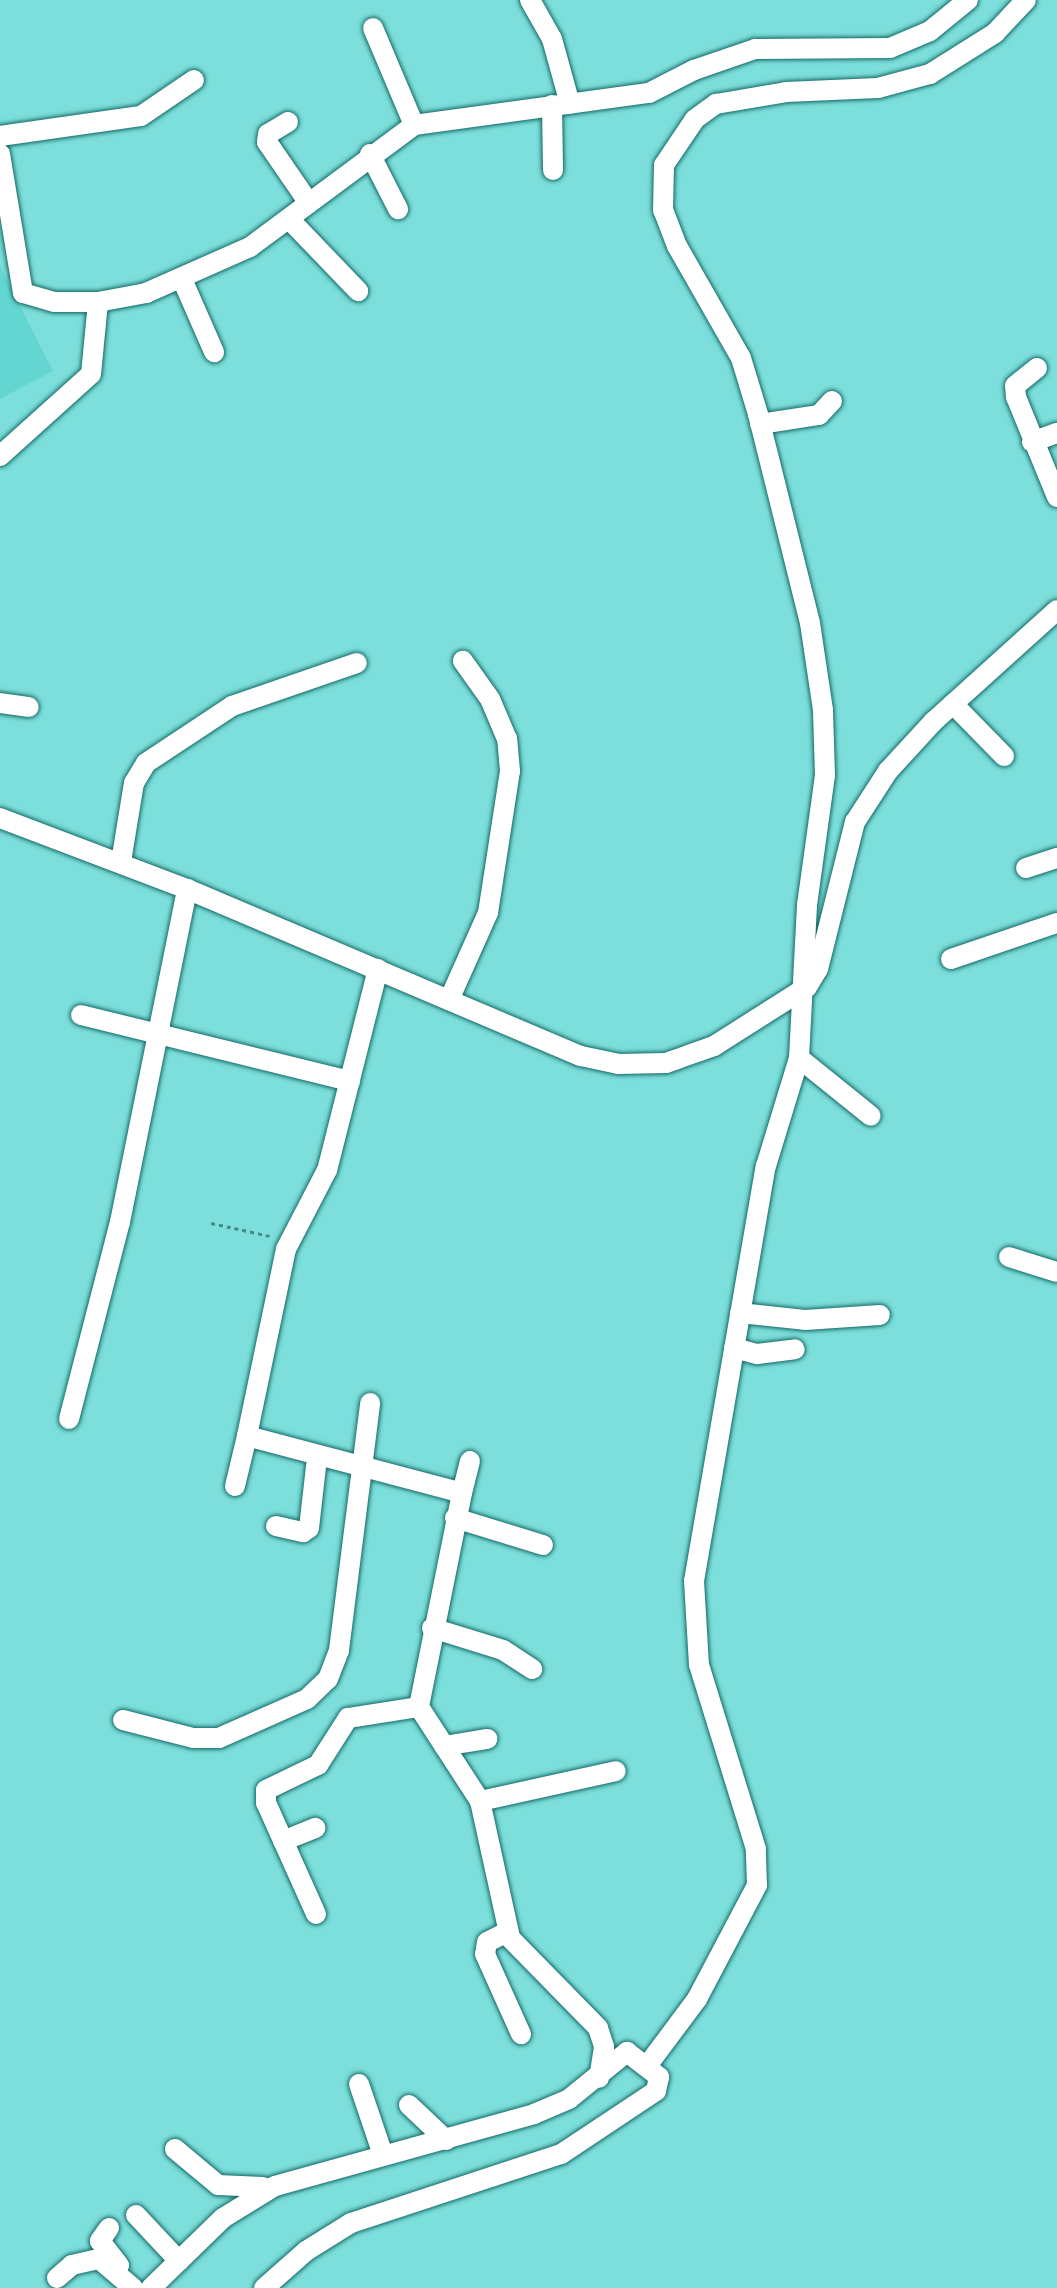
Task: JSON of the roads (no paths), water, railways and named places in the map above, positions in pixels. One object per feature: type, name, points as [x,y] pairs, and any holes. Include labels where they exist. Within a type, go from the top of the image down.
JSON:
[{"type":"street","points":[[530,0],[552,39],[561,104],[553,170]]},
{"type":"street","points":[[0,154],[23,293],[55,302],[98,302],[182,279],[250,247],[370,154],[414,125],[649,93],[694,70],[755,49],[890,48],[930,31],[968,0]]},
{"type":"street","points":[[151,2288],[232,2211],[275,2186],[446,2140],[551,2107],[599,2078],[640,2061],[697,1999],[757,1885],[759,1867],[705,1692],[693,1608],[697,1552],[766,1166],[799,1058],[799,995],[825,775],[823,710],[810,623],[741,358],[677,246],[663,210],[664,165],[677,140],[716,104],[786,92],[878,88],[930,74],[995,33],[1026,0]]},
{"type":"street","points":[[373,28],[414,125]]},
{"type":"street","points":[[0,136],[141,116],[194,80]]},
{"type":"street","points":[[288,122],[268,134],[267,142],[309,203]]},
{"type":"street","points":[[370,154],[398,209]]},
{"type":"street","points":[[289,219],[358,291]]},
{"type":"street","points":[[182,279],[214,352]]},
{"type":"street","points":[[0,456],[91,374],[98,302]]},
{"type":"street","points":[[1037,368],[1015,386],[1032,442],[1057,497]]},
{"type":"street","points":[[760,424],[819,415],[832,401]]},
{"type":"street","points":[[1032,442],[1057,433]]},
{"type":"street","points":[[0,818],[187,889],[581,1056],[637,1065],[697,1054],[799,995],[818,969],[855,822],[888,771],[953,704],[1057,610]]},
{"type":"street","points":[[449,1000],[488,913],[510,771],[501,726],[463,661]]},
{"type":"street","points":[[121,862],[134,783],[146,763],[244,701],[357,663]]},
{"type":"street","points":[[0,703],[29,707]]},
{"type":"street","points":[[953,704],[1004,756]]},
{"type":"street","points":[[1026,868],[1057,858]]},
{"type":"street","points":[[69,1419],[120,1222],[187,889]]},
{"type":"street","points":[[951,959],[1057,923]]},
{"type":"street","points":[[235,1486],[290,1240],[327,1170],[378,969]]},
{"type":"street","points":[[81,1015],[350,1081]]},
{"type":"street","points":[[799,1058],[871,1116]]},
{"type":"street","points":[[1009,1257],[1057,1272]]},
{"type":"street","points":[[740,1313],[805,1320],[880,1315]]},
{"type":"street","points":[[734,1348],[757,1354],[795,1349]]},
{"type":"street","points":[[123,1720],[193,1738],[219,1738],[245,1730],[319,1690],[337,1659],[370,1403]]},
{"type":"street","points":[[247,1436],[361,1471],[462,1493]]},
{"type":"street","points":[[276,1526],[303,1532],[309,1528],[317,1458]]},
{"type":"street","points":[[470,1461],[432,1628],[419,1707],[480,1801],[507,1932],[598,2028],[604,2047],[599,2078]]},
{"type":"street","points":[[455,1518],[543,1545]]},
{"type":"street","points":[[432,1628],[503,1650],[532,1669]]},
{"type":"street","points":[[316,1914],[266,1803],[269,1786],[318,1765],[339,1728],[354,1715],[419,1707]]},
{"type":"street","points":[[444,1746],[487,1739]]},
{"type":"street","points":[[480,1801],[616,1771]]},
{"type":"street","points":[[283,1841],[316,1828]]},
{"type":"street","points":[[507,1932],[487,1942],[485,1954],[521,2034]]},
{"type":"street","points":[[264,2288],[306,2251],[351,2223],[561,2154],[598,2133],[659,2088],[659,2077],[640,2061]]},
{"type":"street","points":[[359,2084],[383,2155]]},
{"type":"street","points":[[409,2105],[446,2140]]},
{"type":"street","points":[[175,2149],[218,2185],[275,2186]]},
{"type":"street","points":[[136,2215],[179,2261]]},
{"type":"street","points":[[109,2228],[101,2236],[103,2247],[141,2288]]},
{"type":"street","points":[[57,2278],[72,2265],[99,2259],[133,2288]]}]
